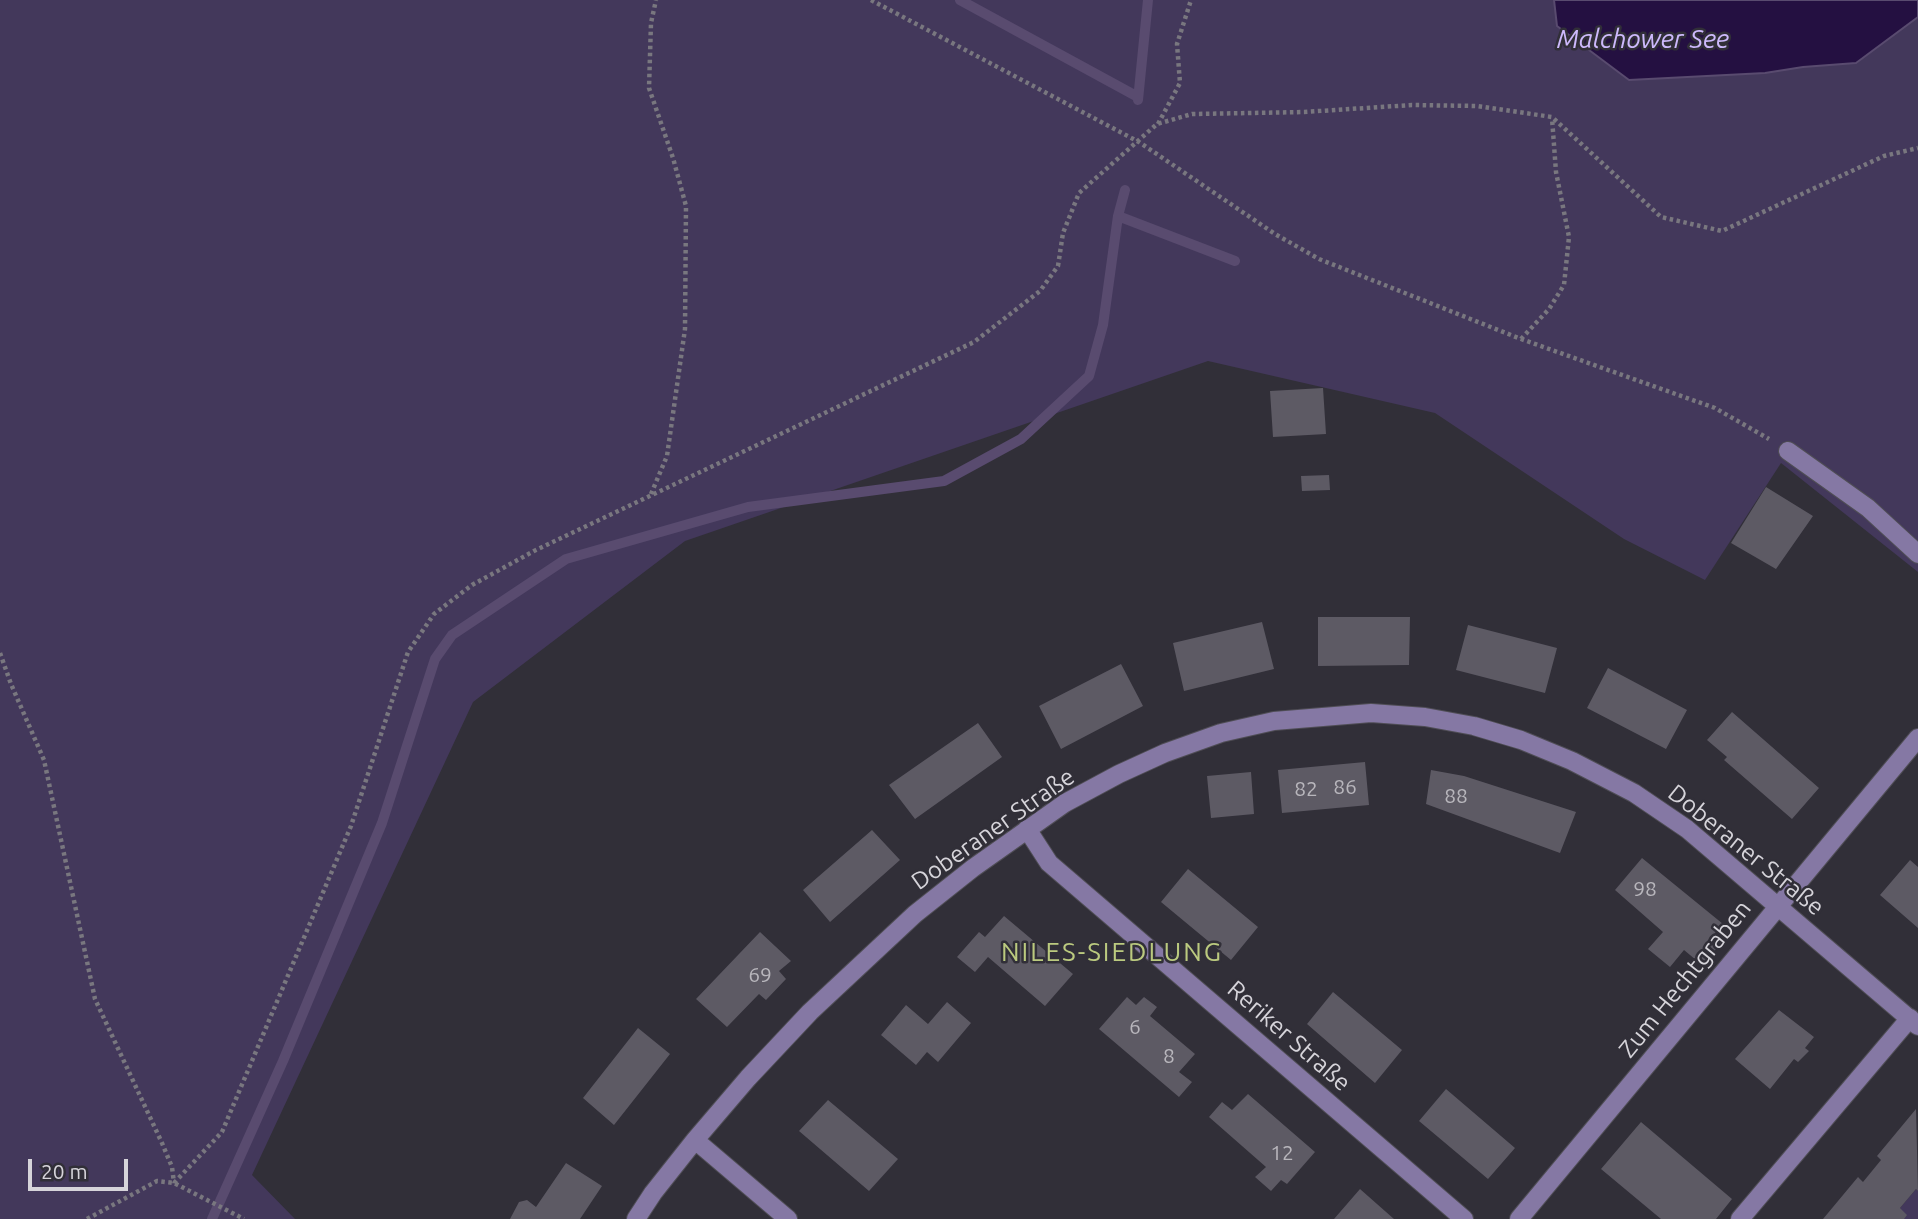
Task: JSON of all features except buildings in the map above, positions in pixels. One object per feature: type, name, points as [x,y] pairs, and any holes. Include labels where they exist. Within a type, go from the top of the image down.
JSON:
[{"type":"street","points":[[1788,451],[1868,508],[1918,554]]},
{"type":"street","name":"Doberaner Straße","points":[[636,1219],[695,1140],[810,1012],[915,914],[1027,829],[1065,803],[1119,774],[1165,753],[1221,733],[1274,721],[1371,713],[1425,717],[1475,726],[1521,740],[1572,761],[1634,793],[1687,829],[1914,1022],[1740,1219]]},
{"type":"street","name":"Zum Hechtgraben","points":[[1519,1219],[1918,738]]},
{"type":"street","name":"Reriker Straße","points":[[1027,829],[1049,863],[1464,1219]]},
{"type":"street","points":[[695,1140],[788,1219]]},
{"type":"path","points":[[651,494],[667,456],[685,328],[685,206],[673,158],[649,88],[650,23],[656,0]]},
{"type":"path","points":[[871,0],[1139,142],[1275,233],[1319,259],[1521,339],[1715,408],[1788,451]]},
{"type":"path","points":[[174,1184],[222,1132],[351,826],[408,652],[434,614],[472,585],[534,551],[975,342],[1040,291],[1058,266],[1063,233],[1079,193],[1157,124],[1180,83],[1177,44],[1191,0]]},
{"type":"path","points":[[1157,124],[1192,114],[1304,113],[1412,105],[1477,106],[1552,117],[1661,217],[1722,231],[1884,156],[1918,148]]},
{"type":"path","points":[[1521,339],[1549,309],[1564,285],[1569,237],[1556,172],[1552,117]]},
{"type":"path","points":[[0,653],[44,761],[95,999],[162,1143],[172,1167],[174,1184]]},
{"type":"path","points":[[87,1219],[156,1181],[174,1184],[242,1218]]},
{"type":"shaded area","points":[[0,0],[1918,0],[1918,572],[1781,463],[1705,580],[1624,539],[1435,413],[1208,361],[685,541],[473,702],[252,1175],[295,1219],[0,1219]]},
{"type":"shaded area","points":[[1916,1189],[1918,1219],[1904,1219],[1900,1208]]},
{"type":"water","name":"Malchower See","points":[[1554,0],[1918,0],[1918,17],[1856,63],[1765,73],[1629,80],[1557,26]]},
{"type":"waterway","points":[[960,0],[1138,97]]},
{"type":"waterway","points":[[1138,100],[1148,0]]},
{"type":"waterway","points":[[212,1219],[283,1061],[382,823],[435,659],[452,635],[566,559],[748,507],[944,481],[1021,439],[1089,376],[1103,325],[1118,216],[1125,190]]},
{"type":"waterway","name":"Zum Hechtgraben","points":[[1118,216],[1235,261]]},
{"type":"district","name":"NILES-SIEDLUNG","points":[[1112,952]]}]
